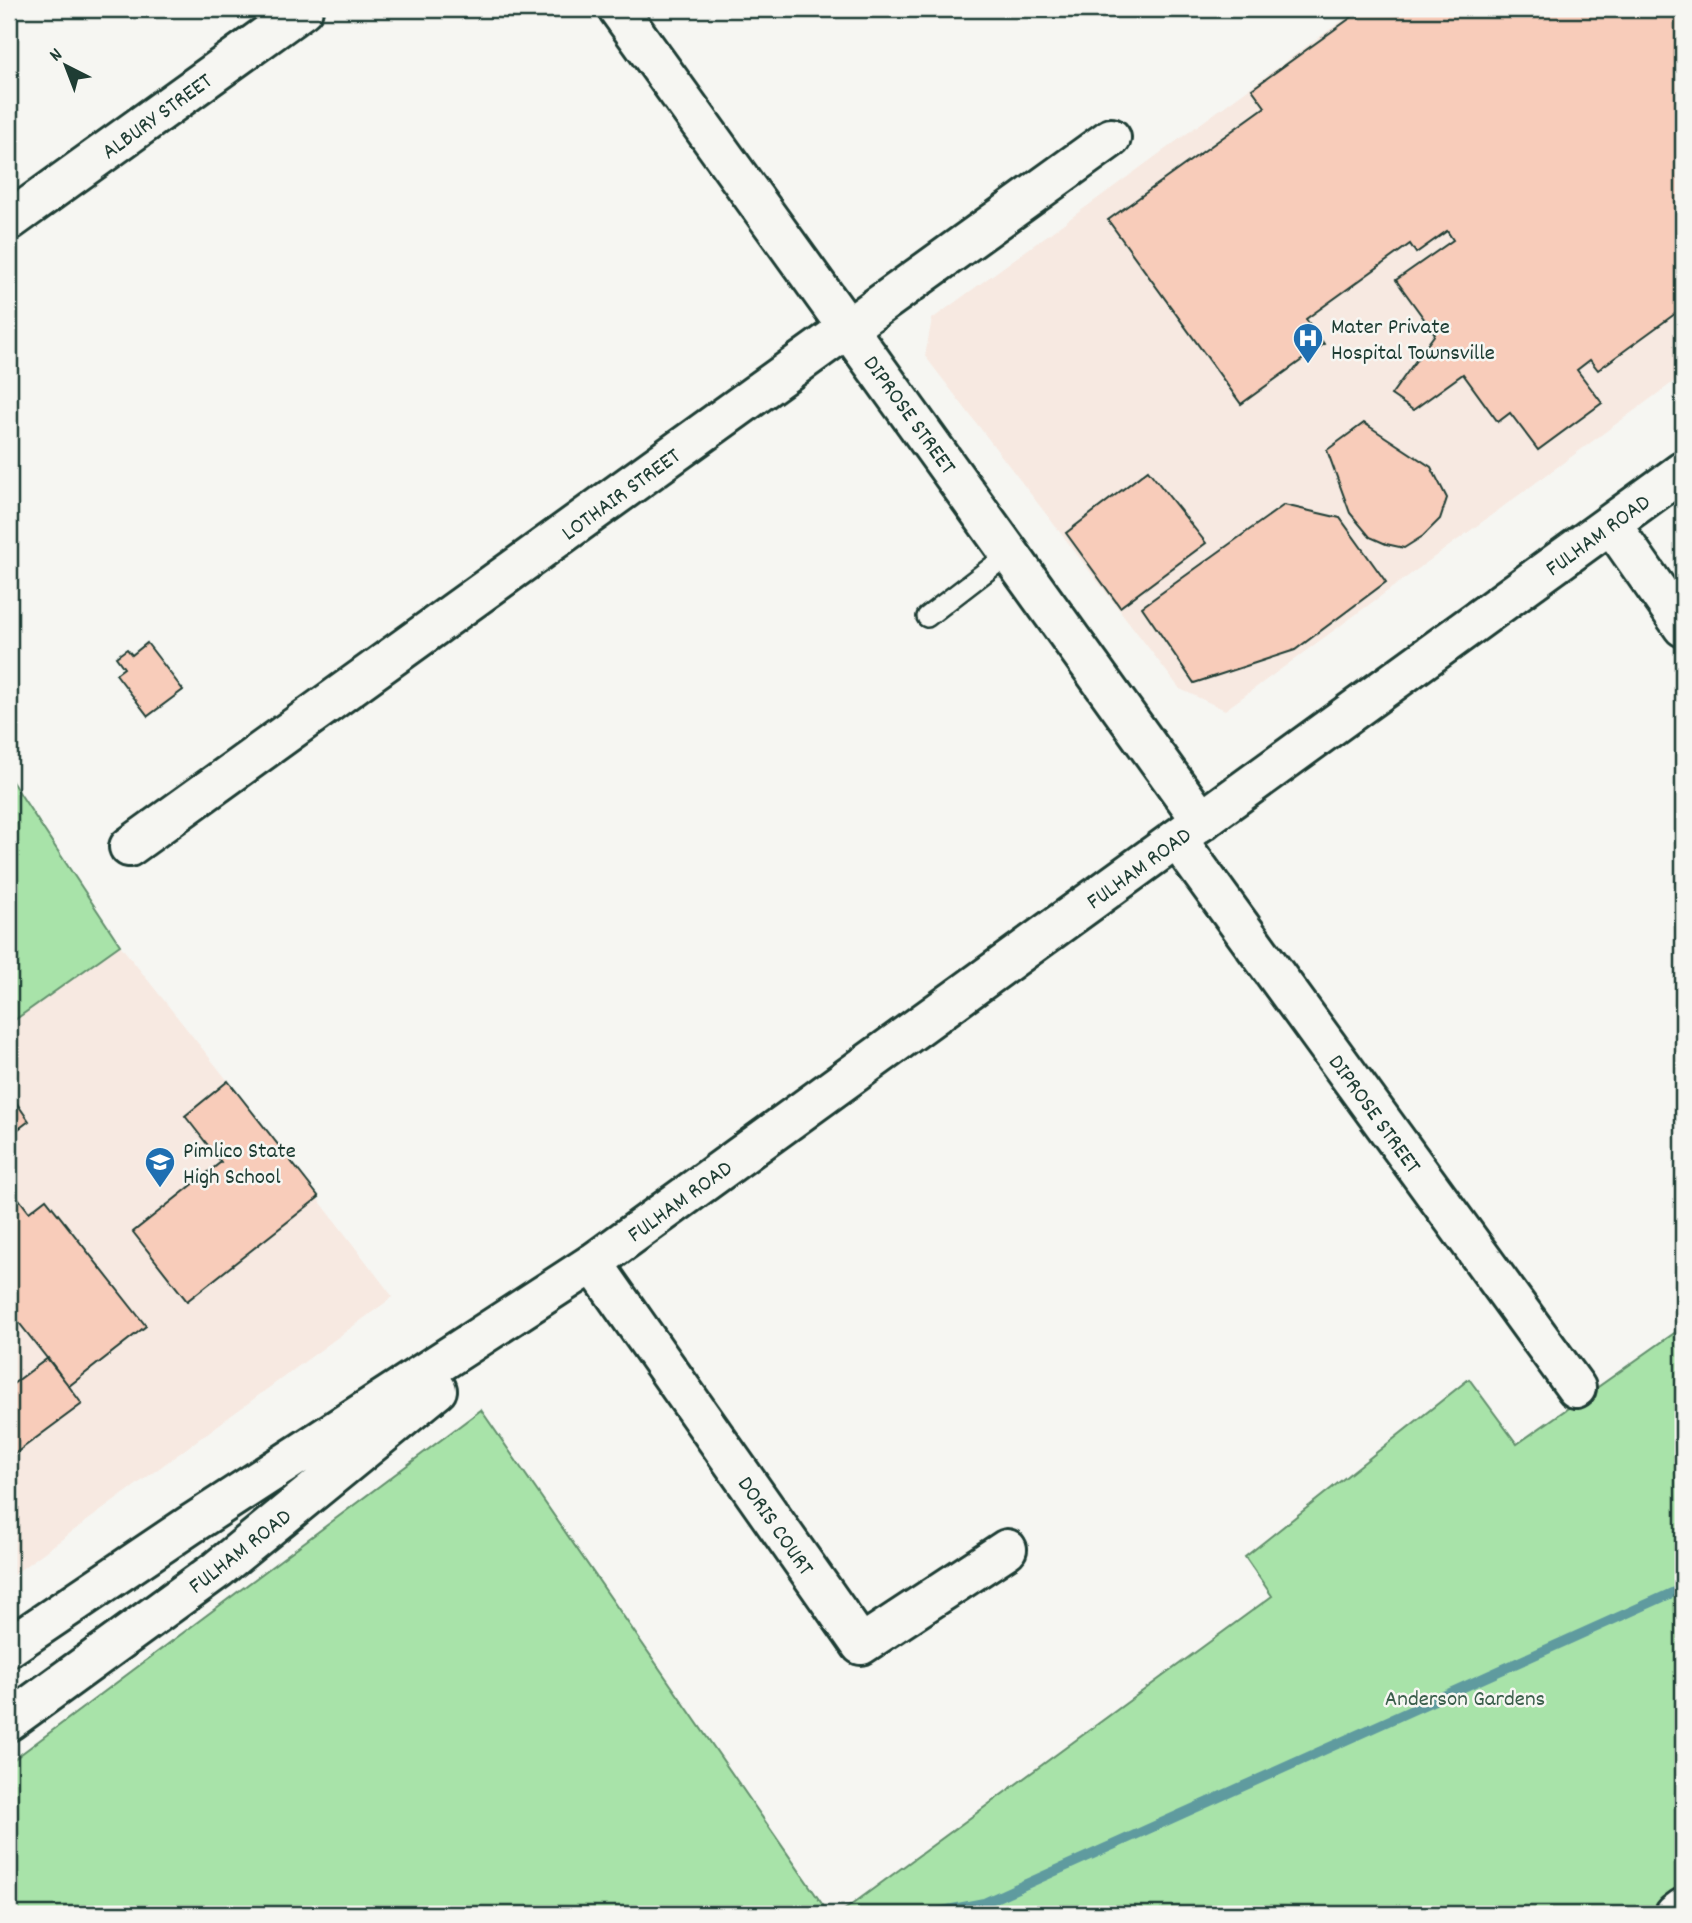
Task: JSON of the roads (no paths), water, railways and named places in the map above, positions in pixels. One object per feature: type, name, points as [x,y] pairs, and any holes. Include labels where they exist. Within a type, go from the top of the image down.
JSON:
[{"type":"street","name":"ALBURY STREET","points":[[9,220],[303,9]]},
{"type":"street","name":"DIPROSE STREET","points":[[618,9],[1010,553],[1190,830],[1576,1388]]},
{"type":"street","name":"LOTHAIR STREET","points":[[129,847],[1111,138]]},
{"type":"street","name":"FULHAM ROAD","points":[[9,1647],[190,1525],[593,1263],[1683,471]]},
{"type":"street","points":[[1611,524],[1683,627]]},
{"type":"street","name":"FULHAM ROAD","points":[[9,1721],[218,1569],[593,1263]]},
{"type":"street","name":"DORIS COURT","points":[[593,1263],[861,1645],[1007,1549]]},
{"type":"street","points":[[1675,1914],[1683,1908]]},
{"type":"lane","points":[[927,617],[1010,553]]},
{"type":"waterway","points":[[927,1914],[984,1903],[1683,1588]]},
{"type":"place","name":"Mater Private Hospital Townsville","points":[[1308,365]]},
{"type":"place","name":"Pimlico State High School","points":[[160,1189]]},
{"type":"park label","name":"Anderson Gardens","points":[[1465,1697]]}]
